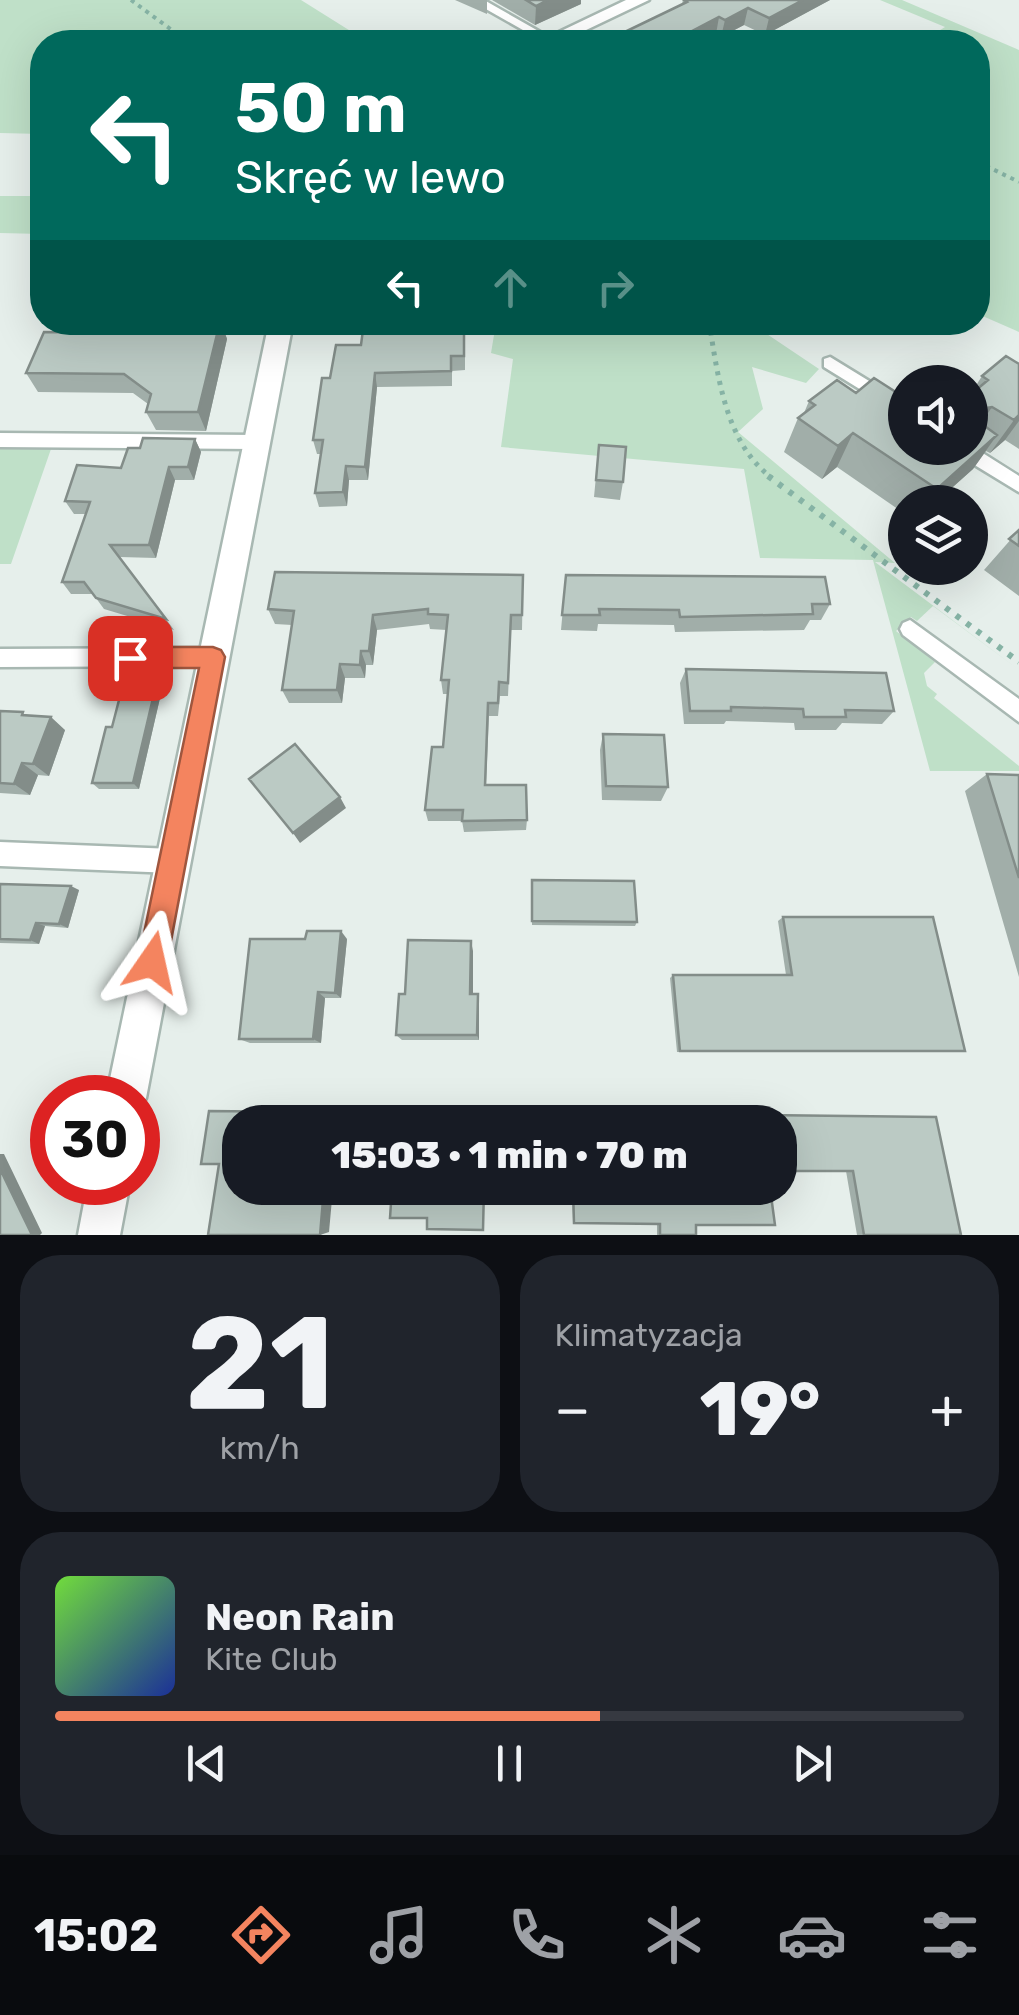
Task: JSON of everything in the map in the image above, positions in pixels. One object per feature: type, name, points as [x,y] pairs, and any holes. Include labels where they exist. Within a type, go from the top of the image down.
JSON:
[{"type":"street","points":[[572,30],[625,2]]},
{"type":"street","points":[[131,1075],[277,335]]},
{"type":"street","points":[[98,1235],[104,1205]]},
{"type":"lane","points":[[476,0],[528,30]]},
{"type":"lane","points":[[830,362],[888,400]]},
{"type":"lane","points":[[0,440],[255,442]]},
{"type":"lane","points":[[988,465],[1019,485]]},
{"type":"lane","points":[[910,628],[1019,712]]},
{"type":"lane","points":[[0,658],[213,657]]},
{"type":"lane","points":[[0,854],[173,861]]},
{"type":"path","points":[[131,0],[172,30]]},
{"type":"path","points":[[990,168],[1019,182]]},
{"type":"path","points":[[710,335],[726,417],[738,443],[758,468],[1019,662]]},
{"type":"green space","points":[[0,0],[301,0],[349,30],[30,30],[30,134],[0,133]]},
{"type":"green space","points":[[880,0],[902,0],[972,30],[940,30],[945,27]]},
{"type":"green space","points":[[990,38],[1019,50],[1019,332],[990,319]]},
{"type":"green space","points":[[0,196],[30,196],[30,234],[0,233]]},
{"type":"green space","points":[[494,335],[768,335],[819,369],[806,383],[752,367],[763,409],[738,432],[888,557],[888,563],[875,562],[888,572],[888,585],[906,585],[1019,670],[933,606],[917,621],[911,617],[896,631],[935,662],[924,673],[927,686],[937,694],[934,698],[1019,766],[1019,771],[930,771],[873,560],[760,558],[744,469],[501,447],[513,359],[491,353]]},
{"type":"green space","points":[[0,448],[51,449],[11,564],[0,564]]},
{"type":"building","points":[[526,0],[548,0],[536,6]]},
{"type":"building","points":[[684,0],[803,0],[769,18],[748,8],[694,30],[629,30],[687,2]]},
{"type":"building","points":[[43,335],[217,335],[198,412],[146,412],[151,394],[124,374],[26,373]]},
{"type":"building","points":[[362,335],[464,335],[464,356],[451,356],[451,371],[375,373],[365,467],[346,466],[343,492],[315,493],[323,440],[313,440],[322,378],[330,378],[336,345],[361,345]]},
{"type":"building","points":[[1006,356],[1019,364],[1019,415],[1014,420],[988,408],[988,371]]},
{"type":"building","points":[[874,378],[888,387],[888,456],[853,433],[838,446],[798,418],[815,405],[809,401],[837,380],[856,393]]},
{"type":"building","points":[[988,428],[997,435],[988,443]]},
{"type":"building","points":[[143,438],[195,439],[188,467],[169,467],[149,545],[110,545],[166,619],[96,598],[84,582],[62,582],[90,502],[65,501],[77,465],[121,468],[128,448],[140,448]]},
{"type":"building","points":[[599,445],[626,447],[623,482],[596,480]]},
{"type":"building","points":[[901,465],[964,465],[941,485],[931,485]]},
{"type":"building","points":[[1019,530],[1019,546],[1009,539]]},
{"type":"building","points":[[275,572],[523,575],[522,615],[511,615],[508,683],[499,682],[498,703],[488,703],[485,785],[526,785],[527,820],[462,821],[463,810],[425,810],[432,747],[443,747],[449,680],[441,680],[448,615],[428,614],[428,609],[373,615],[369,651],[361,651],[360,665],[340,664],[337,690],[282,690],[294,611],[268,609]]},
{"type":"building","points":[[566,575],[825,577],[830,604],[812,604],[813,614],[680,617],[679,610],[599,609],[600,615],[562,615]]},
{"type":"building","points":[[686,669],[886,673],[894,711],[845,710],[846,717],[804,717],[803,709],[731,707],[731,711],[690,711]]},
{"type":"building","points":[[125,677],[158,677],[133,783],[92,783],[106,727],[112,727]]},
{"type":"building","points":[[0,711],[51,717],[33,764],[22,763],[14,784],[0,783]]},
{"type":"building","points":[[603,734],[664,735],[668,787],[606,786]]},
{"type":"building","points":[[295,744],[340,797],[293,833],[249,779]]},
{"type":"building","points":[[987,774],[1019,775],[1019,878]]},
{"type":"building","points":[[532,880],[634,881],[637,922],[532,921]]},
{"type":"building","points":[[0,884],[71,886],[59,924],[36,923],[30,940],[0,939]]},
{"type":"building","points":[[783,917],[933,917],[965,1051],[680,1051],[673,975],[792,975]]},
{"type":"building","points":[[307,931],[341,931],[335,993],[318,992],[313,1039],[239,1039],[250,939],[305,939]]},
{"type":"building","points":[[408,940],[471,941],[470,994],[478,994],[477,1035],[396,1035],[399,994],[405,994]]},
{"type":"building","points":[[209,1111],[222,1111],[222,1205],[323,1205],[320,1235],[208,1235],[219,1164],[201,1164]]},
{"type":"building","points":[[797,1115],[936,1117],[961,1235],[864,1235],[853,1171],[797,1171]]},
{"type":"building","points":[[0,1169],[32,1235],[0,1235]]},
{"type":"building","points":[[391,1205],[484,1205],[483,1230],[427,1229],[427,1218],[390,1218]]},
{"type":"building","points":[[573,1205],[772,1205],[775,1225],[696,1225],[696,1235],[660,1235],[660,1224],[574,1223]]},
{"type":"route","points":[[130,658],[213,657],[152,962]]}]
